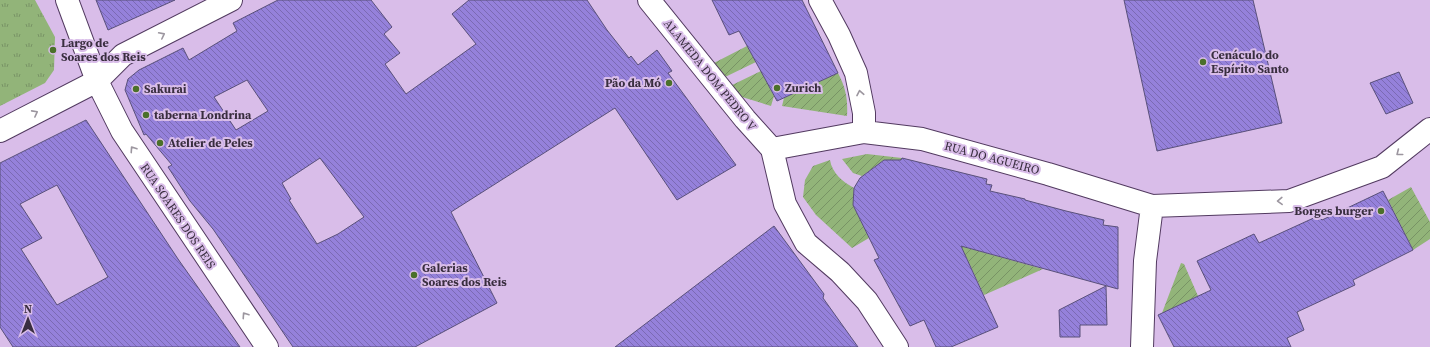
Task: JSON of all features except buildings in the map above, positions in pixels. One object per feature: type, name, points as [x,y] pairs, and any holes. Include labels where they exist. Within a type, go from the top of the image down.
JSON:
[{"type":"street","name":"RUA SOARES DOS REIS","points":[[68,0],[97,81],[122,131],[266,347]]},
{"type":"street","points":[[0,131],[97,81],[123,55],[231,0]]},
{"type":"street","name":"ALAMEDA DOM PEDRO V","points":[[650,0],[745,119],[772,149]]},
{"type":"street","points":[[820,0],[839,35],[856,73],[864,113],[864,132]]},
{"type":"street","name":"RUA DO AGUEIRO","points":[[772,149],[864,132],[922,139],[1048,174],[1152,206],[1289,201],[1382,167],[1430,129]]},
{"type":"street","points":[[772,149],[785,204],[806,244],[840,272],[867,301],[897,347]]},
{"type":"street","points":[[1142,347],[1145,260],[1152,206]]},
{"type":"green space","points":[[0,0],[35,0],[55,37],[54,70],[45,83],[0,106]]},
{"type":"green space","points":[[747,46],[756,62],[721,79],[710,65]]},
{"type":"green space","points":[[761,71],[774,96],[771,106],[742,97],[728,87]]},
{"type":"green space","points":[[838,73],[846,94],[847,116],[782,106],[784,98]]},
{"type":"green space","points":[[867,154],[902,158],[901,161],[884,160],[862,176],[853,173],[842,159]]},
{"type":"green space","points":[[830,160],[833,169],[839,177],[854,188],[853,205],[869,238],[852,248],[816,215],[803,197],[805,180],[813,166]]},
{"type":"green space","points":[[1411,187],[1430,222],[1430,239],[1413,250],[1388,200]]},
{"type":"green space","points":[[961,246],[1043,269],[984,295]]},
{"type":"green space","points":[[1181,263],[1184,264],[1198,296],[1162,313]]},
{"type":"place","name":"Largo de Soares dos Reis","points":[[53,50]]},
{"type":"place","name":"Cenáculo do Espírito Santo","points":[[1203,62]]},
{"type":"place","name":"Pão da Mó","points":[[669,83]]},
{"type":"place","name":"Zurich","points":[[777,88]]},
{"type":"place","name":"Sakurai","points":[[136,89]]},
{"type":"place","name":"taberna Londrina","points":[[146,115]]},
{"type":"place","name":"Atelier de Peles","points":[[160,143]]},
{"type":"place","name":"Borges burger","points":[[1381,211]]},
{"type":"place","name":"Galerias Soares dos Reis","points":[[414,275]]}]
